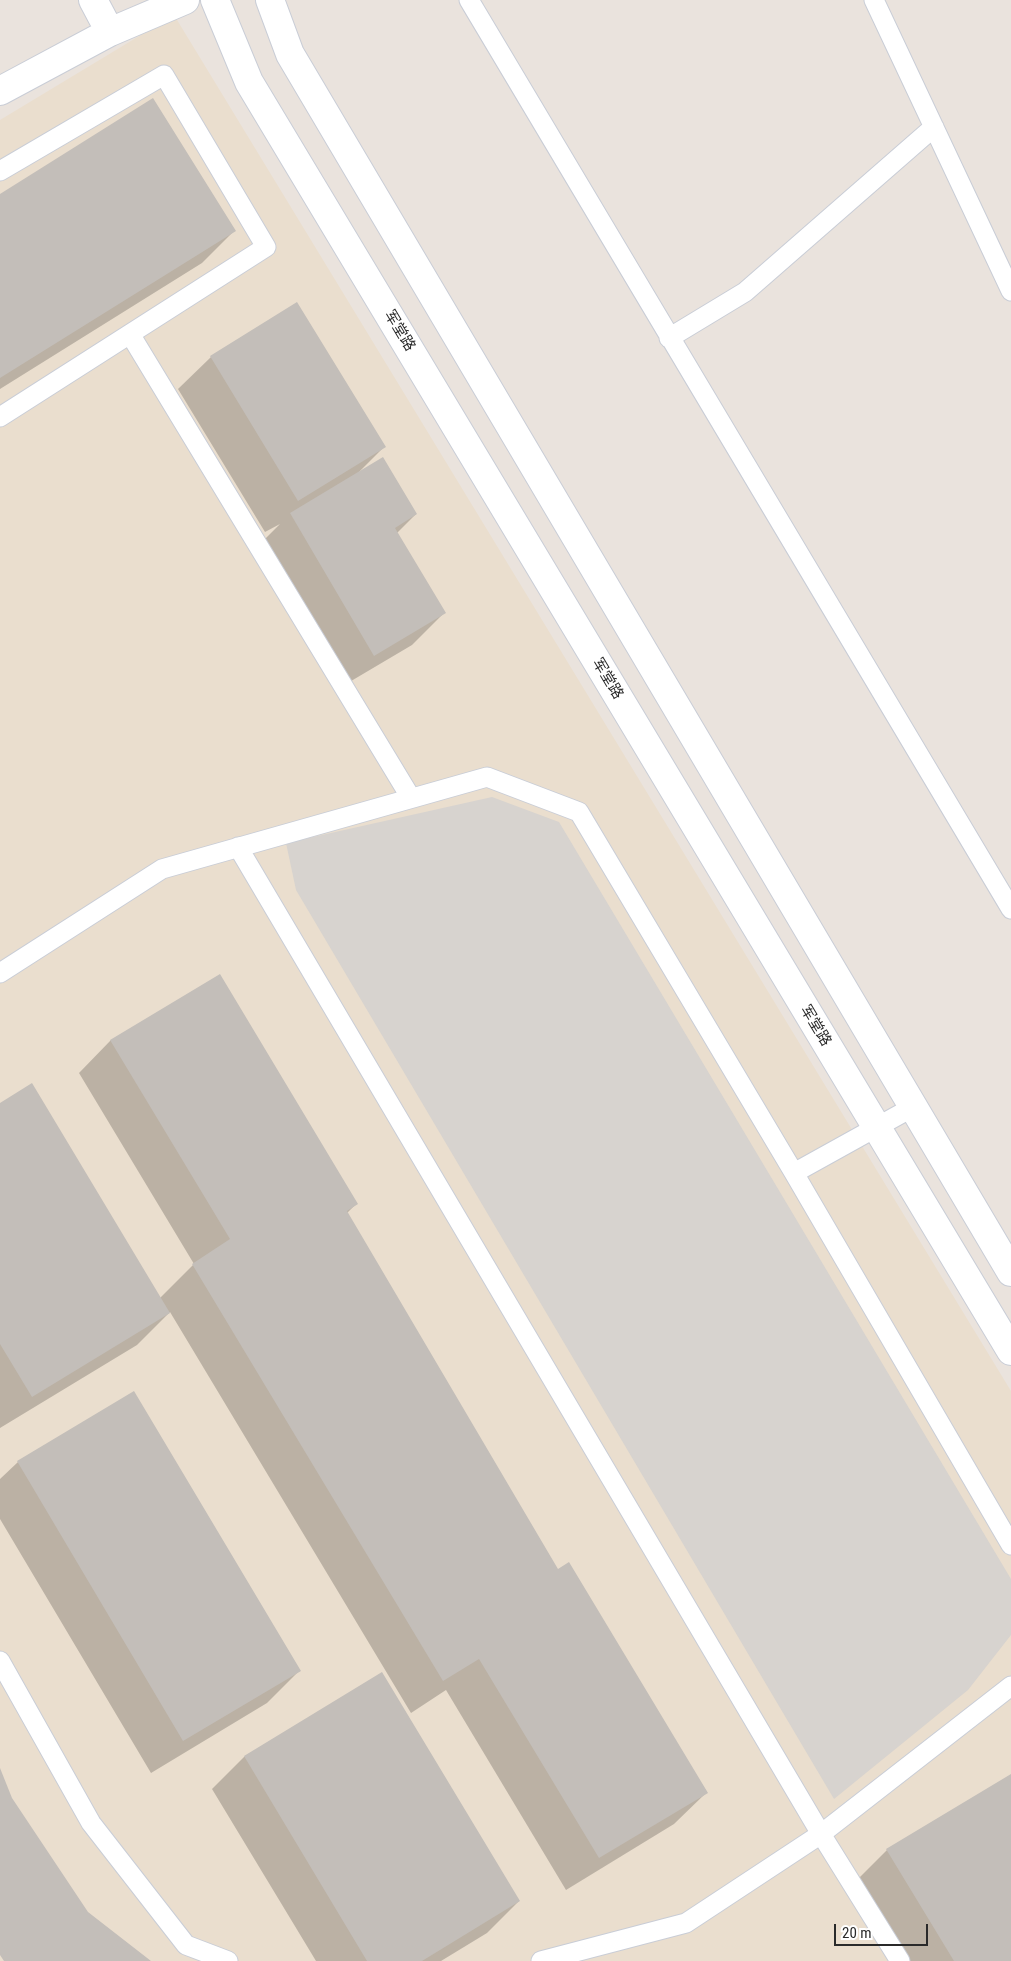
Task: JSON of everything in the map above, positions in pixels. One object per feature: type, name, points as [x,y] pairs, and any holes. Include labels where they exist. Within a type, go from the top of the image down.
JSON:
[{"type":"street","points":[[93,0],[110,32]]},
{"type":"street","points":[[0,92],[110,32],[185,0]]},
{"type":"street","name":"军堂路","points":[[215,0],[249,82],[1011,1352]]},
{"type":"street","points":[[270,0],[290,54],[1011,1272]]},
{"type":"lane","points":[[469,0],[1011,909]]},
{"type":"lane","points":[[874,0],[1011,291]]},
{"type":"lane","points":[[0,170],[164,75],[266,247],[0,417]]},
{"type":"lane","points":[[669,338],[745,292],[934,127]]},
{"type":"lane","points":[[130,334],[411,798]]},
{"type":"lane","points":[[0,973],[162,869],[411,798],[487,777],[580,812],[794,1173],[1011,1546]]},
{"type":"lane","points":[[238,847],[821,1834],[900,1961]]},
{"type":"lane","points":[[794,1173],[913,1107]]},
{"type":"lane","points":[[0,1661],[97,1830],[186,1945],[228,1961]]},
{"type":"lane","points":[[541,1961],[686,1923],[821,1834],[1011,1686]]},
{"type":"shaded area","points":[[174,15],[1011,1391],[1011,1961],[0,1961],[0,120]]},
{"type":"shaded area","points":[[492,797],[559,822],[1011,1579],[1011,1635],[968,1690],[834,1799],[296,890],[286,843]]},
{"type":"building","points":[[153,98],[236,231],[0,378],[0,194]]},
{"type":"building","points":[[297,302],[386,447],[298,501],[210,356]]},
{"type":"building","points":[[383,457],[417,514],[395,528],[446,613],[374,656],[290,513]]},
{"type":"building","points":[[220,974],[358,1204],[347,1211],[558,1569],[569,1562],[708,1793],[599,1858],[479,1659],[443,1681],[192,1264],[230,1239],[110,1040]]},
{"type":"building","points":[[32,1083],[170,1313],[32,1397],[0,1344],[0,1103]]},
{"type":"building","points":[[134,1391],[301,1671],[183,1741],[17,1461]]},
{"type":"building","points":[[382,1672],[520,1901],[422,1961],[367,1961],[244,1756]]},
{"type":"building","points":[[0,1768],[12,1798],[88,1912],[151,1961],[4,1961],[0,1955]]},
{"type":"building","points":[[1011,1774],[1011,1961],[954,1961],[886,1849]]}]
